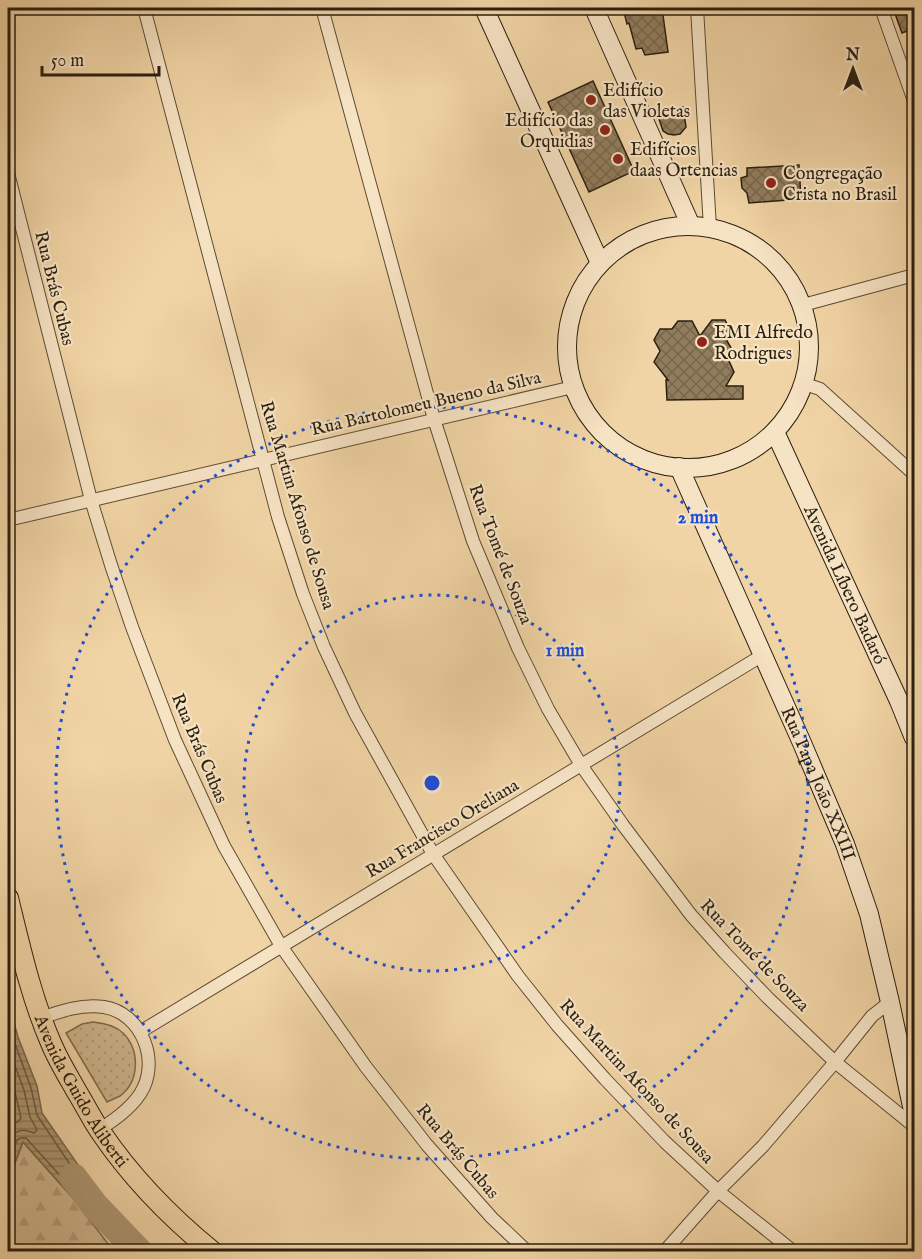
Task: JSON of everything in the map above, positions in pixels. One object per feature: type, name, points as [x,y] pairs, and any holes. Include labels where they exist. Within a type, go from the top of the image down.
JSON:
[{"type":"main road","name":"Avenida Guido Aliberti","points":[[8,898],[41,1018],[56,1055],[99,1130],[122,1161],[172,1217],[213,1251]]},
{"type":"street","name":"Rua Martim Afonso de Sousa","points":[[144,8],[278,517],[303,594],[354,713],[433,854],[518,976],[557,1025],[665,1142],[718,1191],[794,1251]]},
{"type":"street","name":"Rua Tomé de Souza","points":[[322,8],[434,419],[473,541],[518,648],[548,709],[581,765],[622,825],[690,915],[767,997],[835,1062],[915,1126]]},
{"type":"street","points":[[484,8],[600,263]]},
{"type":"street","points":[[594,8],[691,226]]},
{"type":"street","points":[[697,8],[710,228]]},
{"type":"street","points":[[881,8],[915,101]]},
{"type":"street","name":"Rua Brás Cubas","points":[[8,173],[91,500],[132,627],[175,740],[224,846],[281,946],[366,1067],[427,1145],[492,1218],[528,1251]]},
{"type":"street","points":[[691,226],[710,228],[734,235],[757,247],[776,263],[792,283],[803,305],[810,345],[804,384],[794,407],[781,427],[756,448],[726,463],[693,468],[660,465],[629,453],[602,433],[582,406],[573,387],[566,345],[571,315],[582,287],[600,263],[627,243],[657,230],[691,226]]},
{"type":"street","points":[[803,305],[915,275]]},
{"type":"street","points":[[804,384],[820,389],[915,474]]},
{"type":"street","name":"Rua Bartolomeu Bueno da Silva","points":[[8,519],[573,387]]},
{"type":"street","name":"Avenida Líbero Badaró","points":[[775,432],[915,738]]},
{"type":"street","name":"Rua Papa João XXIII","points":[[679,467],[845,844],[869,914],[915,1116]]},
{"type":"street","name":"Rua Francisco Oreliana","points":[[140,1032],[763,655]]},
{"type":"street","points":[[899,701],[915,714]]},
{"type":"street","points":[[664,1251],[718,1191],[763,1146],[872,1016],[890,1002]]},
{"type":"street","points":[[41,1018],[86,1006],[105,1007],[128,1018],[140,1032],[148,1050],[146,1083],[132,1104],[99,1130]]},
{"type":"green space","points":[[93,1022],[120,1030],[129,1040],[135,1056],[134,1074],[127,1090],[107,1102],[66,1033],[82,1024]]},
{"type":"green space","points":[[23,1142],[72,1197],[109,1245],[117,1251],[42,1252],[37,1247],[33,1251],[8,1251],[8,1181]]},
{"type":"water","points":[[8,1001],[18,1037],[37,1086],[42,1113],[83,1172],[95,1206],[72,1197],[23,1142],[8,1181]]},
{"type":"building","points":[[623,8],[662,8],[668,52],[645,55],[642,48],[636,49]]},
{"type":"building","points":[[893,8],[915,8],[915,28],[902,33]]},
{"type":"building","points":[[593,81],[634,171],[589,192],[548,102]]},
{"type":"building","points":[[683,107],[686,127],[680,134],[668,134],[663,131],[657,113]]},
{"type":"building","name":"Congregação Crista no Brasil","points":[[799,165],[801,199],[749,203],[747,193],[742,188],[741,178],[747,176],[747,168]]},
{"type":"building","points":[[712,320],[725,320],[731,331],[727,341],[733,351],[729,361],[734,372],[726,386],[743,386],[743,399],[667,400],[666,380],[668,380],[654,362],[660,351],[654,340],[660,329],[672,329],[678,321],[692,321],[700,336]]},
{"type":"waterway","points":[[73,1177],[95,1206],[139,1252]]},
{"type":"place","name":"Edifício das Violetas","points":[[591,100]]},
{"type":"place","name":"Edifício das Orquidias","points":[[605,130]]},
{"type":"place","name":"Edifícios daas Ortencias","points":[[618,159]]},
{"type":"place","name":"Congregação Crista no Brasil","points":[[771,183]]},
{"type":"place","name":"EMI Alfredo Rodrigues","points":[[702,342]]}]
